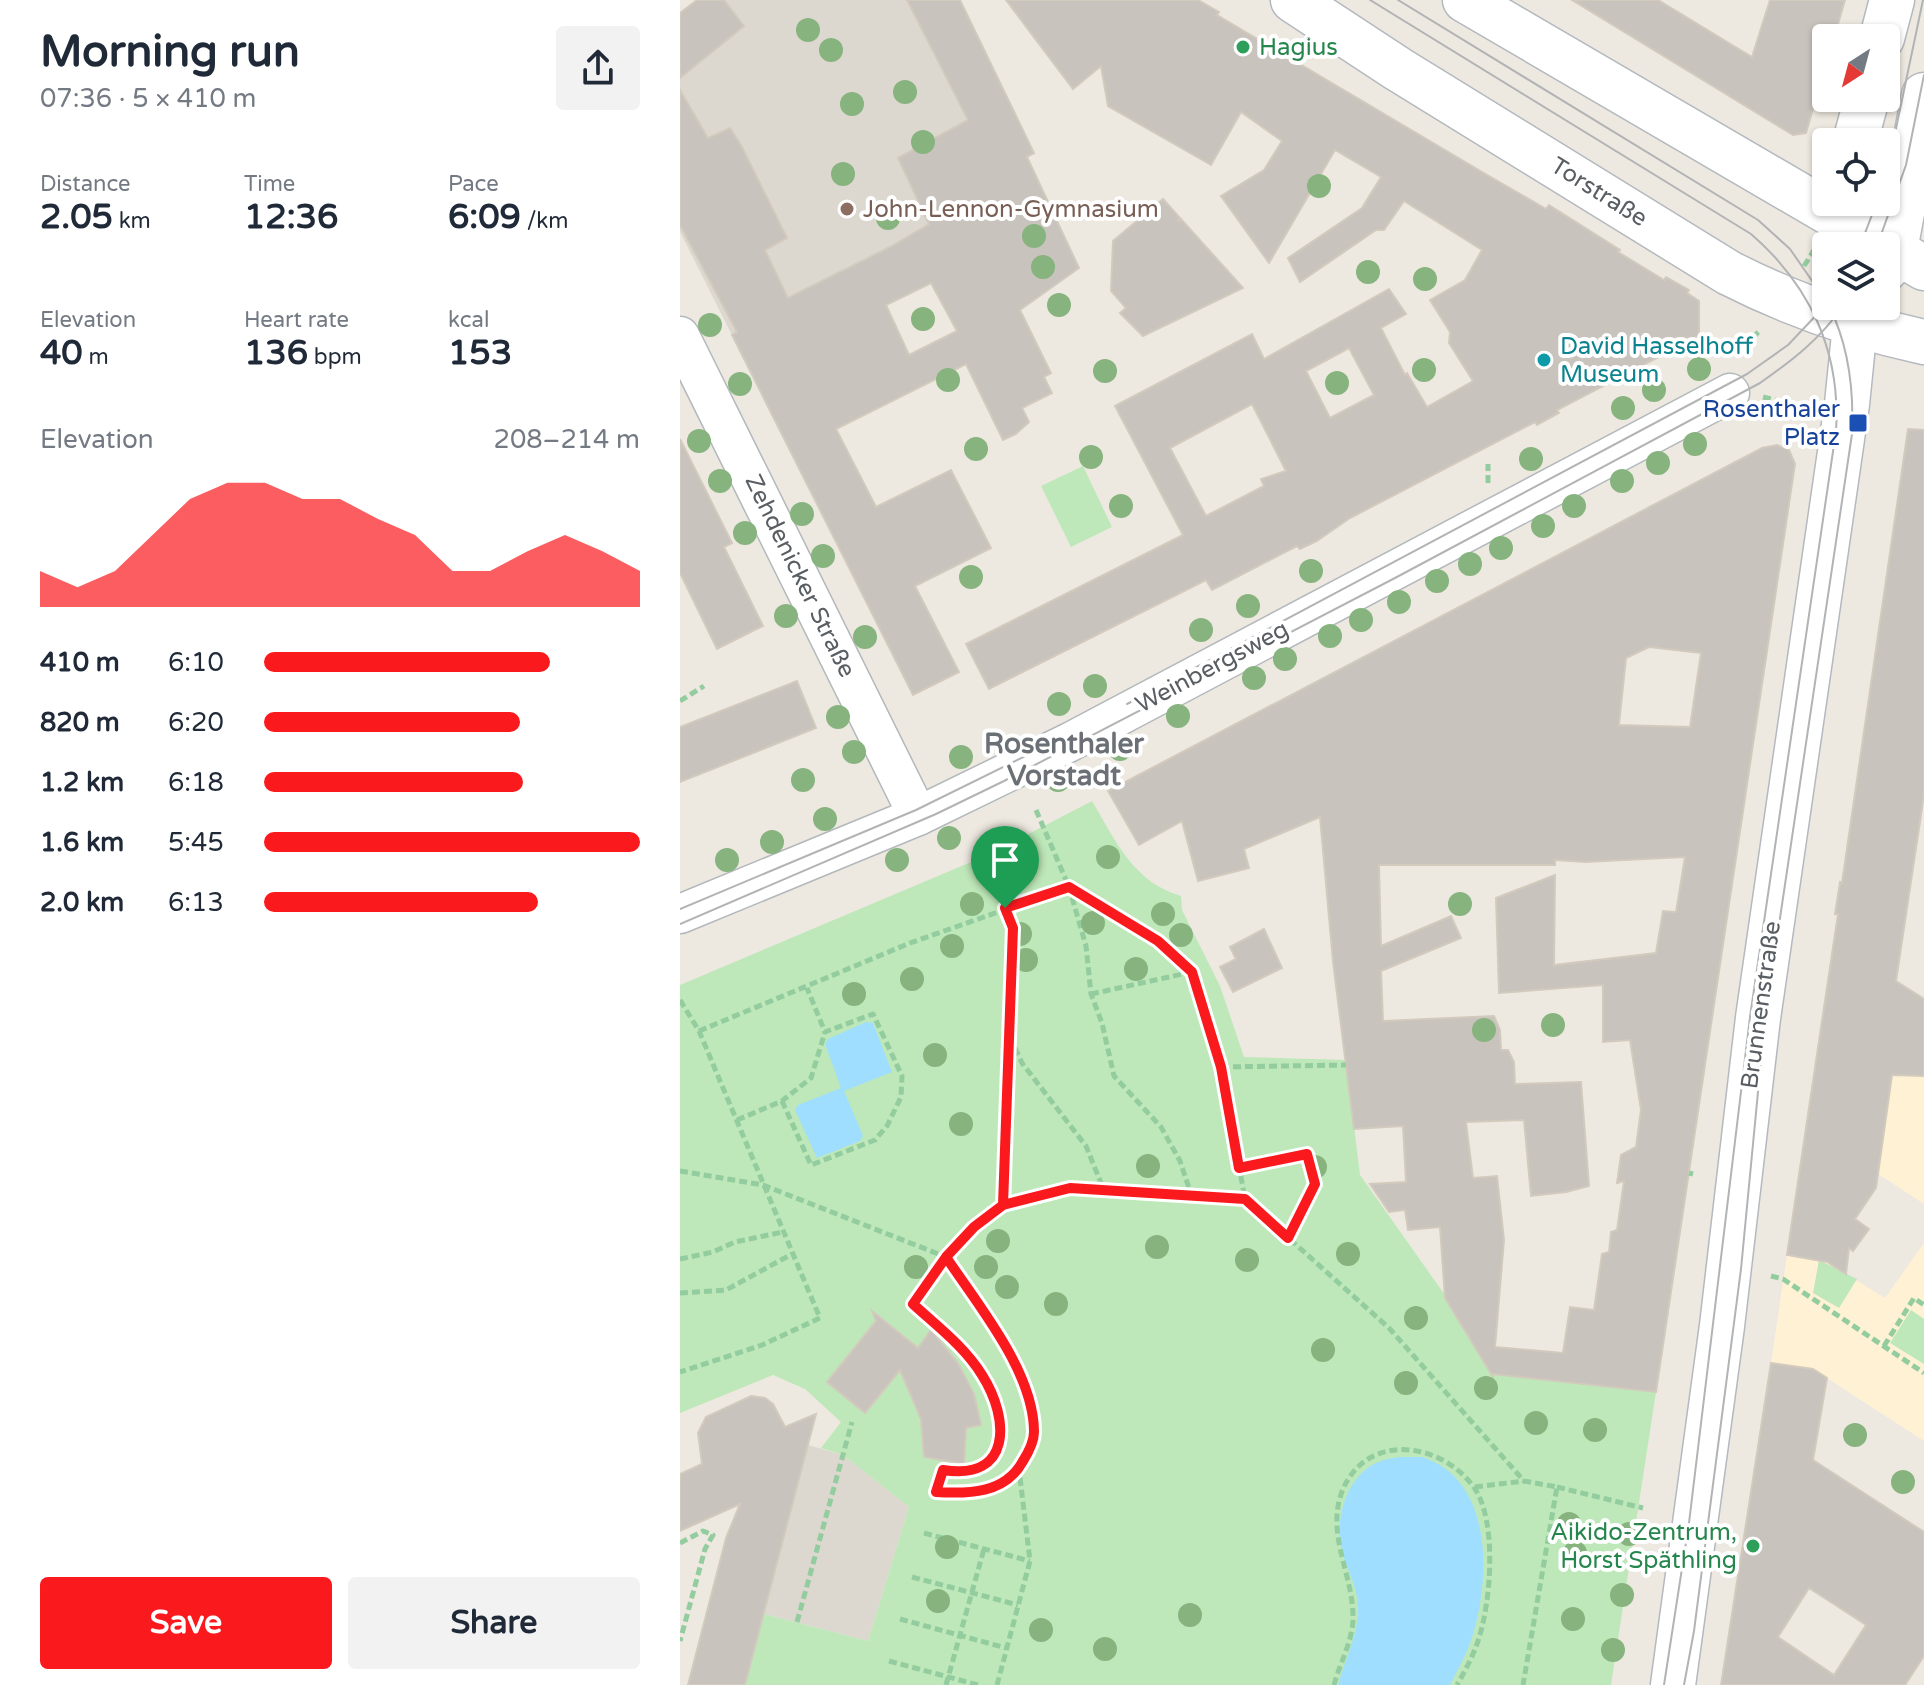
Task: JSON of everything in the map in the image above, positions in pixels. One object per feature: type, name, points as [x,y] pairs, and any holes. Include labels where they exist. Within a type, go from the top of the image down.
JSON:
[{"type":"main road","name":"Torstraße","points":[[1293,0],[1410,77],[1729,273],[1781,299],[1812,304]]},
{"type":"main road","points":[[1465,0],[1902,262],[1924,95]]},
{"type":"main road","points":[[1886,24],[1892,0]]},
{"type":"main road","name":"Brunnenstraße","points":[[1673,1685],[1722,1326],[1758,1018],[1833,507],[1856,320]]},
{"type":"main road","name":"Torstraße","points":[[1875,320],[1924,342]]},
{"type":"street","name":"Zehdenicker Straße","points":[[680,336],[918,816]]},
{"type":"street","name":"Weinbergsweg","points":[[680,914],[918,816],[1070,742],[1730,393]]},
{"type":"path","points":[[1781,299],[1838,221]]},
{"type":"path","points":[[1697,351],[1731,354],[1750,342]]},
{"type":"path","points":[[680,701],[704,686]]},
{"type":"path","points":[[1036,810],[1069,887],[1086,946],[1091,994],[1102,1023],[1114,1076],[1161,1127],[1180,1161],[1191,1194]]},
{"type":"path","points":[[699,1031],[910,943],[1069,887],[1158,941],[1192,972],[1221,1067],[1245,1199],[1389,1328],[1524,1481]]},
{"type":"path","points":[[1003,1205],[1013,928],[1005,908]]},
{"type":"path","points":[[1091,994],[1192,972]]},
{"type":"path","points":[[737,1120],[782,1101],[811,1078],[825,1032],[807,988]]},
{"type":"path","points":[[680,1000],[699,1031],[820,1318],[762,1345],[680,1372]]},
{"type":"path","points":[[782,1101],[811,1165],[875,1140],[887,1126],[901,1097],[902,1076],[873,1014],[825,1032]]},
{"type":"path","points":[[1009,1033],[1022,1063],[1086,1146],[1103,1188]]},
{"type":"path","points":[[1221,1067],[1346,1065]]},
{"type":"path","points":[[1239,1168],[1307,1154],[1315,1184],[1288,1238]]},
{"type":"path","points":[[680,1171],[763,1185],[946,1257],[1011,1355],[1027,1394],[1034,1435],[1019,1469],[1030,1561],[997,1685]]},
{"type":"path","points":[[1019,1469],[981,1492],[970,1495],[936,1492],[943,1470],[970,1473],[986,1467],[998,1446],[1000,1432],[992,1394],[982,1374],[960,1347],[913,1304],[946,1257],[974,1227],[1003,1205],[1070,1188],[1245,1199]]},
{"type":"path","points":[[680,1259],[713,1252],[735,1242],[783,1232]]},
{"type":"path","points":[[680,1293],[726,1290],[792,1254]]},
{"type":"path","points":[[1771,1276],[1783,1279],[1924,1373]]},
{"type":"path","points":[[1884,1346],[1914,1298],[1924,1305]]},
{"type":"path","points":[[797,1622],[852,1422]]},
{"type":"path","points":[[1334,1685],[1349,1643],[1353,1618],[1351,1594],[1338,1546],[1336,1516],[1344,1488],[1363,1462],[1377,1452],[1399,1448],[1434,1456],[1457,1469],[1475,1487],[1484,1510],[1489,1583],[1478,1642],[1457,1685]]},
{"type":"path","points":[[1475,1487],[1524,1481],[1643,1508]]},
{"type":"path","points":[[1523,1685],[1557,1487]]},
{"type":"path","points":[[680,1543],[703,1531],[713,1535],[705,1549],[680,1641]]},
{"type":"path","points":[[924,1533],[1030,1561]]},
{"type":"path","points":[[946,1685],[984,1549]]},
{"type":"path","points":[[912,1577],[1018,1605]]},
{"type":"path","points":[[900,1619],[1006,1648]]},
{"type":"path","points":[[889,1661],[978,1685]]},
{"type":"shaded area","name":"John-Lennon-Gymnasium","points":[[697,0],[907,0],[1027,235],[751,373],[680,232],[680,13]]},
{"type":"shaded area","points":[[1827,987],[1871,995],[1924,1030],[1924,1204],[1845,1152],[1803,1146]]},
{"type":"shaded area","points":[[1924,1243],[1924,1441],[1813,1369],[1771,1363],[1787,1255],[1827,1262],[1885,1298]]},
{"type":"shaded area","points":[[808,1445],[843,1455],[909,1507],[868,1641],[764,1614]]},
{"type":"green space","points":[[1083,466],[1112,527],[1071,547],[1041,486]]},
{"type":"green space","points":[[1092,801],[1118,845],[1138,870],[1164,890],[1181,896],[1182,910],[1220,986],[1244,1057],[1346,1060],[1360,1175],[1445,1295],[1491,1374],[1656,1392],[1611,1685],[745,1685],[764,1614],[868,1641],[909,1507],[843,1455],[821,1448],[841,1422],[805,1389],[773,1375],[680,1413],[680,985],[990,854]]},
{"type":"green space","points":[[1819,1260],[1857,1279],[1839,1308],[1813,1293]]},
{"type":"green space","points":[[1911,1310],[1924,1319],[1924,1364],[1890,1343]]},
{"type":"water","points":[[866,1022],[873,1023],[892,1072],[844,1091],[863,1136],[860,1141],[817,1158],[795,1110],[798,1105],[841,1088],[825,1044],[828,1039]]},
{"type":"water","points":[[1422,1457],[1445,1469],[1462,1486],[1474,1507],[1483,1558],[1479,1610],[1471,1641],[1450,1685],[1338,1685],[1358,1617],[1356,1592],[1341,1547],[1340,1521],[1347,1495],[1353,1483],[1372,1465],[1393,1458]]},
{"type":"building","points":[[697,0],[724,0],[744,26],[680,78],[680,13]]},
{"type":"building","points":[[907,0],[960,0],[1034,153],[1027,157],[1079,268],[1020,310],[1051,373],[1044,377],[1052,393],[1022,408],[1029,422],[1016,434],[1003,440],[966,364],[836,429],[876,507],[951,470],[991,548],[915,586],[959,672],[913,695],[732,335],[737,332],[680,225],[680,90],[708,138],[730,128],[741,145],[787,238],[765,250],[788,298],[929,224],[898,158],[968,120]],"holes":[[[931,283],[957,331],[909,355],[886,305]]]},
{"type":"building","points":[[1006,0],[1198,0],[1219,12],[1217,15],[1489,176],[1546,209],[1549,205],[1664,280],[1666,277],[1689,290],[1687,293],[1699,301],[1699,336],[1557,410],[1559,413],[1537,425],[1535,422],[1350,518],[1317,541],[1300,549],[1297,546],[1212,590],[1206,580],[989,689],[966,644],[1183,535],[1115,406],[1252,334],[1264,359],[1389,289],[1406,314],[1381,328],[1405,375],[1407,373],[1427,407],[1473,381],[1449,343],[1450,332],[1430,300],[1465,280],[1482,250],[1404,201],[1384,230],[1376,230],[1300,282],[1288,258],[1362,208],[1381,177],[1335,150],[1269,263],[1221,196],[1264,170],[1282,141],[1241,112],[1211,165],[1108,106],[1101,66],[1073,89]],"holes":[[[1349,348],[1374,395],[1330,418],[1306,371]],[[1252,404],[1286,471],[1261,479],[1264,486],[1206,516],[1170,448]]]},
{"type":"building","points":[[1572,0],[1658,0],[1752,57],[1770,0],[1845,0],[1838,24],[1812,24],[1812,112],[1806,133],[1793,135]]},
{"type":"building","points":[[1163,199],[1180,218],[1178,221],[1181,219],[1243,288],[1143,336],[1120,313],[1126,308],[1111,291],[1113,241]]},
{"type":"building","points":[[1908,429],[1924,430],[1924,795],[1896,981],[1924,999],[1924,1076],[1892,1075],[1876,1188],[1855,1219],[1869,1229],[1853,1251],[1849,1248],[1846,1274],[1827,1262],[1787,1255]]},
{"type":"building","points":[[680,439],[732,543],[724,547],[763,626],[717,649],[680,573]]},
{"type":"building","points":[[1777,445],[1789,450],[1795,464],[1656,1392],[1493,1374],[1493,1377],[1445,1298],[1440,1227],[1408,1230],[1405,1210],[1389,1212],[1370,1184],[1406,1182],[1403,1126],[1354,1129],[1333,962],[1320,817],[1244,849],[1249,868],[1198,881],[1182,821],[1139,845],[1108,791],[1762,448]],"holes":[[[1649,647],[1701,653],[1690,727],[1619,725],[1626,658]],[[1685,857],[1676,912],[1663,911],[1656,953],[1554,965],[1555,875],[1496,898],[1499,993],[1603,985],[1603,1042],[1630,1040],[1641,1110],[1636,1147],[1621,1155],[1617,1183],[1624,1181],[1617,1230],[1611,1232],[1609,1252],[1602,1254],[1594,1310],[1570,1307],[1563,1353],[1495,1347],[1504,1240],[1497,1176],[1473,1178],[1466,1122],[1524,1120],[1531,1196],[1589,1186],[1581,1082],[1515,1084],[1514,1062],[1508,1050],[1501,1050],[1500,1030],[1494,1016],[1383,1021],[1381,971],[1461,938],[1451,916],[1381,946],[1379,865],[1555,865],[1555,860],[1585,862]]]},
{"type":"building","points":[[797,681],[816,728],[680,782],[680,727]]},
{"type":"building","points":[[1264,929],[1282,968],[1233,992],[1220,967],[1236,959],[1230,947]]},
{"type":"building","points":[[872,1311],[918,1348],[931,1330],[958,1363],[974,1394],[981,1425],[966,1428],[964,1464],[924,1457],[921,1419],[900,1370],[865,1413],[827,1382],[876,1321]]},
{"type":"building","points":[[1771,1363],[1813,1369],[1827,1378],[1813,1460],[1924,1532],[1924,1656],[1905,1685],[1721,1685]],"holes":[[[1809,1588],[1866,1625],[1834,1675],[1778,1637]]]},
{"type":"building","points":[[751,1396],[765,1398],[773,1404],[785,1427],[816,1414],[745,1685],[688,1685],[726,1538],[740,1504],[680,1531],[680,1474],[702,1464],[698,1433],[706,1417]]},
{"type":"tram line","points":[[1370,0],[1751,234],[1790,275],[1805,298],[1818,322],[1833,374],[1836,431],[1750,1017],[1689,1523],[1664,1685]]},
{"type":"tram line","points":[[1398,0],[1758,220],[1790,249],[1812,281]]},
{"type":"tram line","points":[[1896,128],[1923,0]]},
{"type":"tram line","points":[[1882,232],[1906,165],[1924,75]]},
{"type":"tram line","points":[[1865,232],[1872,216]]},
{"type":"tram line","points":[[1127,704],[1747,374],[1788,345],[1812,320]]},
{"type":"tram line","points":[[680,924],[936,814],[1395,578],[1760,383],[1805,348],[1832,320]]},
{"type":"tram line","points":[[1684,1685],[1694,1631],[1741,1269],[1765,1019],[1852,434],[1849,368],[1836,320]]},
{"type":"tram line","points":[[680,909],[916,810],[1056,741]]},
{"type":"place","name":"Hagius","points":[[1243,47]]},
{"type":"place","name":"John-Lennon-Gymnasium","points":[[847,209]]},
{"type":"place","name":"David Hasselhoff Museum","points":[[1544,360]]},
{"type":"place","name":"Rosenthaler Platz","points":[[1858,423]]},
{"type":"place","name":"Aikido-Zentrum, Horst Späthling","points":[[1753,1546]]},
{"type":"district","name":"Rosenthaler Vorstadt","points":[[1064,760]]},
{"type":"route","points":[[1005,908],[1013,928],[1003,1205],[974,1227],[946,1257],[1011,1355],[1027,1394],[1034,1435],[1019,1469],[992,1488],[970,1495],[936,1492],[943,1470],[970,1473],[986,1467],[998,1446],[1000,1432],[992,1394],[982,1374],[960,1347],[913,1304],[946,1257],[974,1227],[1003,1205],[1070,1188],[1103,1188],[1245,1199],[1288,1238],[1315,1184],[1307,1154],[1239,1168],[1221,1067],[1206,1012],[1192,972],[1174,954],[1127,921],[1069,887],[1005,908]]}]
